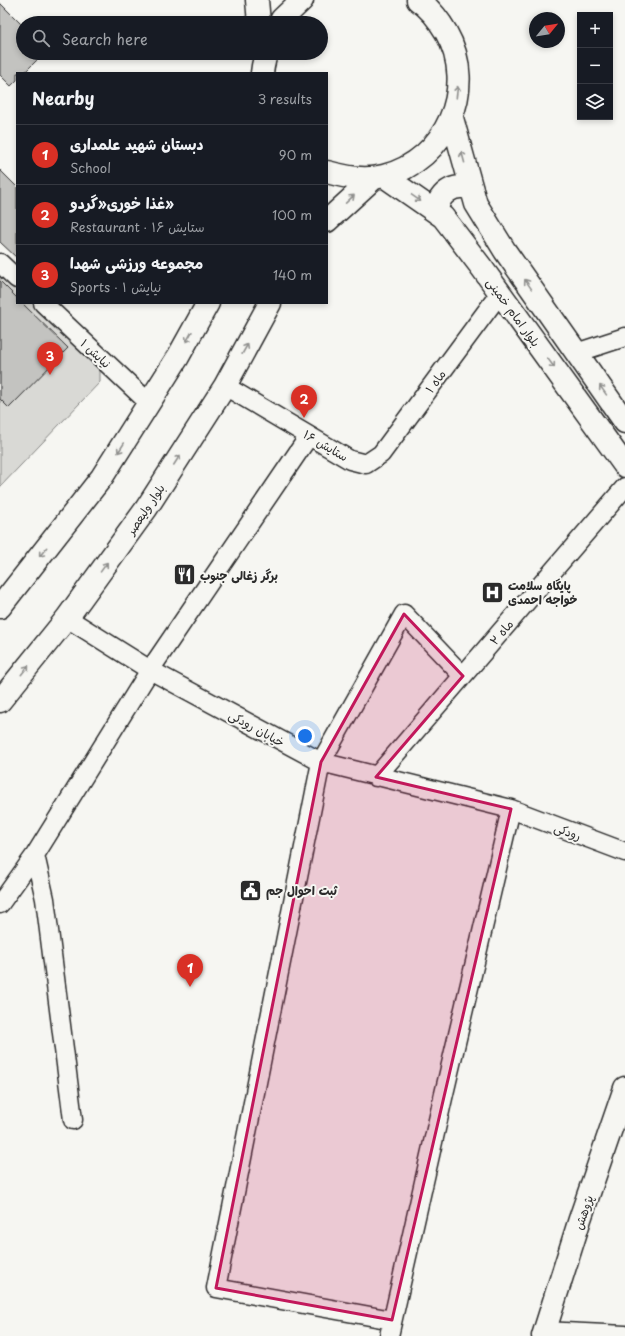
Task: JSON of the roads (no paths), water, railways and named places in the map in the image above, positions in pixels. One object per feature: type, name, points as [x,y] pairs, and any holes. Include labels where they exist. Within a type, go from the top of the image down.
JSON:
[{"type":"main road","points":[[257,0],[258,16]]},
{"type":"main road","points":[[285,16],[302,0]]},
{"type":"main road","points":[[328,172],[348,178],[379,177],[406,168],[425,155],[441,138],[452,118],[458,93],[458,67],[452,42],[441,10],[418,0]]},
{"type":"main road","points":[[452,118],[476,204],[505,251],[625,422]]},
{"type":"main road","points":[[328,220],[379,177]]},
{"type":"main road","name":"بلوار امام خمینی","points":[[379,177],[443,218],[500,293],[625,466]]},
{"type":"main road","points":[[437,213],[438,202],[447,191],[461,186],[471,189]]},
{"type":"main road","points":[[0,607],[102,477],[178,357],[207,304]]},
{"type":"main road","name":"بلوار ولیعصر","points":[[0,701],[67,618],[146,509],[225,386],[269,304]]},
{"type":"main road","name":"پژوهش","points":[[543,1333],[625,1088]]},
{"type":"street","points":[[0,263],[16,278]]},
{"type":"street","name":"ماه ۱","points":[[366,464],[382,454],[500,293]]},
{"type":"street","name":"نیایش ۱","points":[[44,304],[149,403]]},
{"type":"street","points":[[576,353],[625,336]]},
{"type":"street","name":"ستایش ۱۶","points":[[225,386],[350,460],[366,464]]},
{"type":"street","points":[[0,904],[35,855],[150,670],[309,436]]},
{"type":"street","name":"ماه ۲","points":[[376,777],[625,487]]},
{"type":"street","points":[[463,676],[404,614],[321,762],[216,1288],[390,1328],[511,809]]},
{"type":"street","name":"خیابان رودکی","points":[[67,618],[150,670],[321,762],[376,777],[511,809]]},
{"type":"street","name":"رودکی","points":[[511,809],[625,852]]},
{"type":"street","points":[[35,855],[45,900],[73,1120]]},
{"type":"street","points":[[543,1333],[625,1335]]},
{"type":"place","name":"مجموعه ورزشی شهدا","points":[[50,375]]},
{"type":"place","name":"غذا خوری«گردو»","points":[[304,418]]},
{"type":"place","name":"برگر زغالی جنوب","points":[[185,575]]},
{"type":"place","name":"پایگاه سلامت خواجه احمدی","points":[[492,592]]},
{"type":"place","name":"ثبت احوال جم","points":[[251,890]]},
{"type":"place","name":"دبستان شهید علمداری","points":[[190,987]]}]
